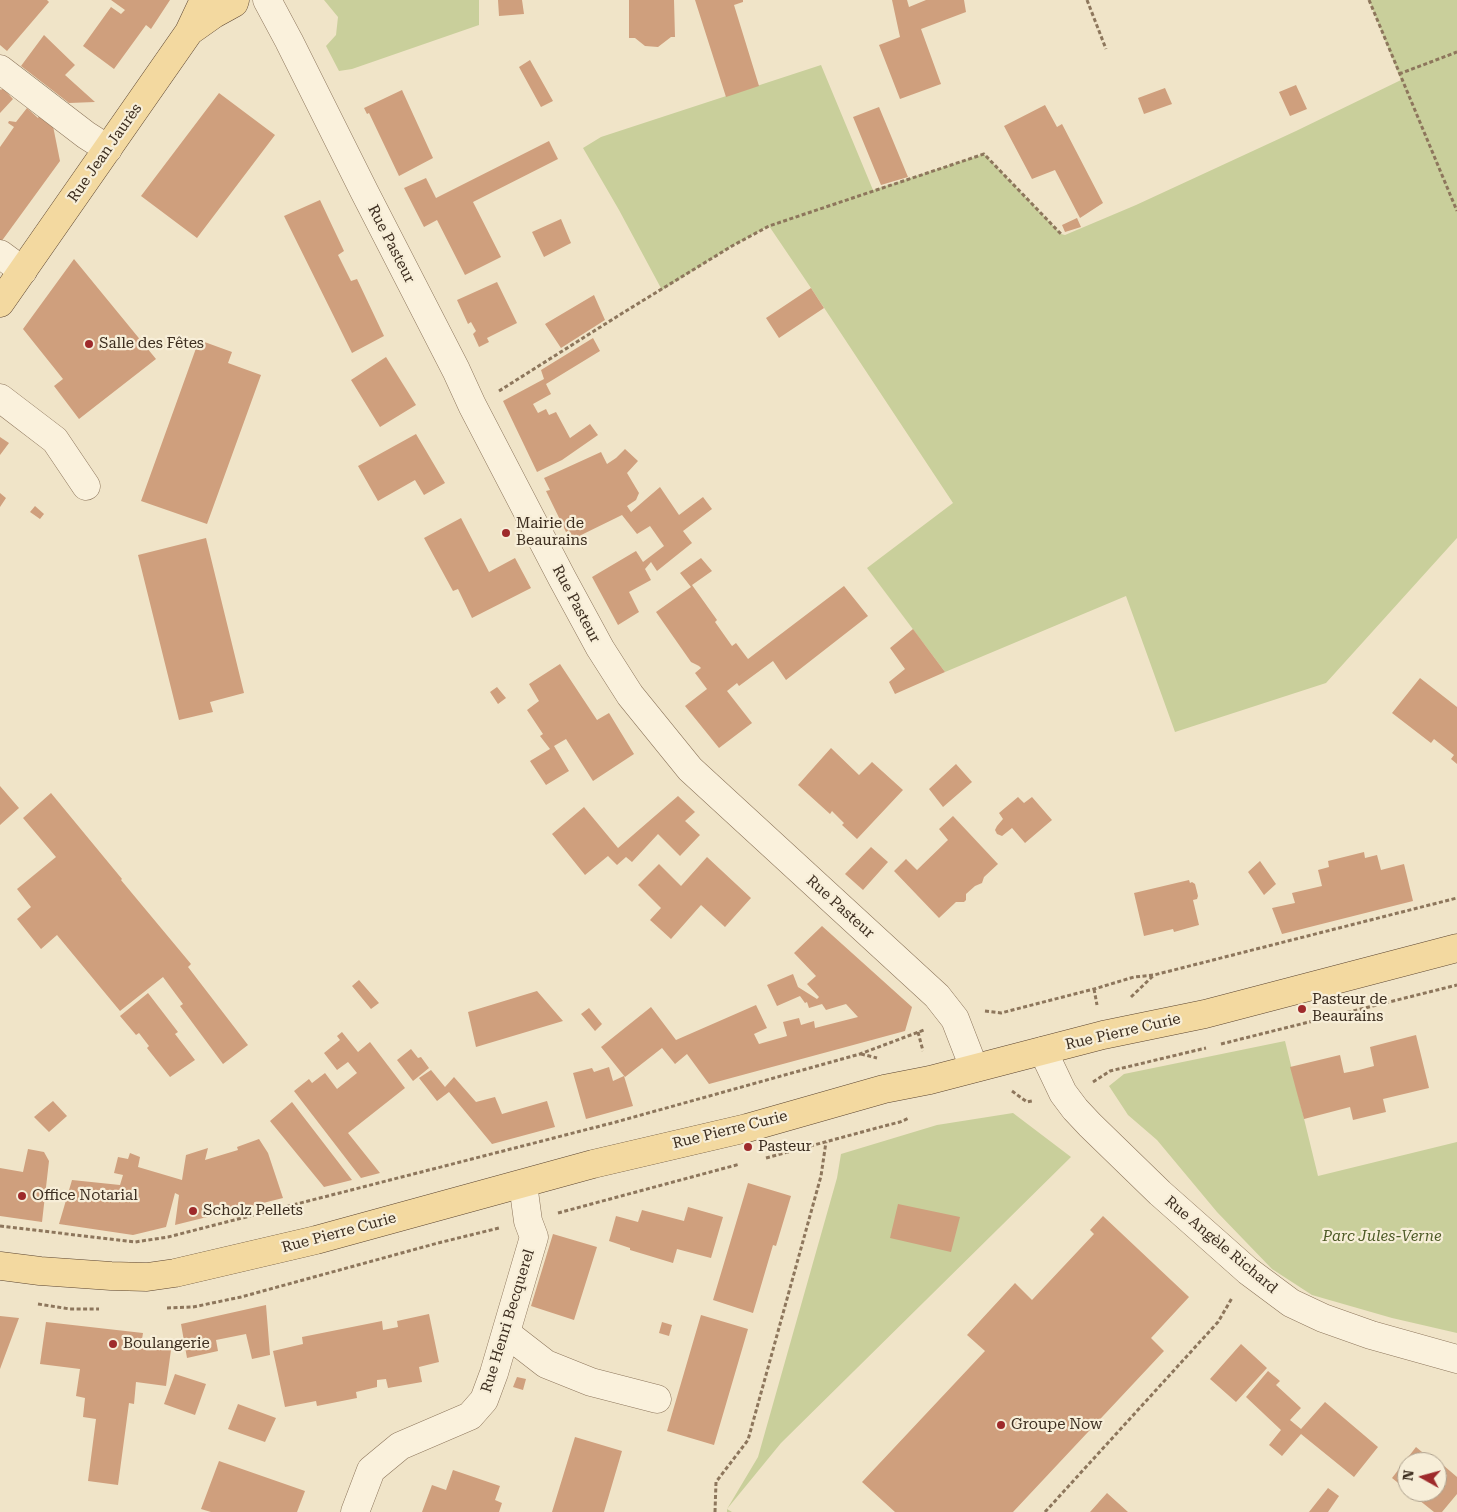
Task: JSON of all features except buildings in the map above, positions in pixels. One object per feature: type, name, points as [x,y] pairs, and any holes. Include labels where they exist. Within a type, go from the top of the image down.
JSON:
[{"type":"main road","name":"Rue Jean Jaurès","points":[[0,303],[189,32],[204,0]]},
{"type":"main road","points":[[189,32],[214,14],[234,3],[235,0]]},
{"type":"main road","name":"Rue Pierre Curie","points":[[0,1266],[111,1276],[147,1277],[175,1274],[316,1240],[593,1164],[747,1128],[884,1089],[930,1080],[1104,1034],[1204,1014],[1457,948]]},
{"type":"street","name":"Rue Pasteur","points":[[267,0],[289,40],[472,405],[596,641],[630,695],[690,769],[937,996],[955,1019],[974,1068]]},
{"type":"street","points":[[0,69],[86,135],[108,149]]},
{"type":"street","points":[[0,254],[23,271]]},
{"type":"street","points":[[0,398],[55,440],[86,486]]},
{"type":"street","name":"Rue Angèle Richard","points":[[1043,1051],[1063,1093],[1090,1125],[1160,1192],[1248,1271],[1291,1303],[1350,1329],[1457,1359]]},
{"type":"street","name":"Rue Henri Becquerel","points":[[355,1512],[371,1470],[400,1446],[470,1416],[484,1400],[494,1373],[534,1236],[528,1221],[523,1184]]},
{"type":"street","points":[[506,1333],[546,1364],[591,1382],[657,1399]]},
{"type":"path","points":[[1087,0],[1106,49]]},
{"type":"path","points":[[1369,0],[1457,211]]},
{"type":"path","points":[[1399,74],[1457,52]]},
{"type":"path","points":[[472,405],[499,391],[621,314],[768,226],[984,154],[1061,234]]},
{"type":"path","points":[[0,1226],[136,1242],[168,1237],[616,1122],[860,1054],[955,1019],[986,1011],[1001,1013],[1094,989],[1134,976],[1154,975],[1457,898]]},
{"type":"path","points":[[1217,1046],[1457,985]]},
{"type":"path","points":[[1063,1093],[1088,1085],[1110,1072],[1208,1048]]},
{"type":"path","points":[[715,1512],[716,1482],[748,1440],[821,1176],[826,1142]]},
{"type":"path","points":[[1045,1512],[1218,1322]]},
{"type":"green space","points":[[324,0],[479,0],[479,25],[352,69],[339,71],[326,46],[336,35],[338,17]]},
{"type":"green space","points":[[1369,0],[1457,0],[1457,538],[1326,683],[1175,732],[1126,596],[945,672],[867,568],[953,503],[769,226],[732,246],[662,290],[583,148],[601,137],[821,65],[873,190],[984,154],[1061,234],[1065,235],[1136,205],[1401,80]]},
{"type":"green space","name":"Parc Jules-Verne","points":[[1285,1041],[1318,1176],[1457,1142],[1457,1333],[1392,1318],[1312,1295],[1272,1269],[1217,1212],[1157,1140],[1128,1115],[1109,1086],[1124,1074]]},
{"type":"green space","points":[[1013,1113],[1071,1157],[781,1443],[727,1509],[758,1457],[837,1178],[841,1154],[937,1125]]},
{"type":"place","name":"Salle des Fêtes","points":[[89,344]]},
{"type":"place","name":"Mairie de Beaurains","points":[[506,533]]},
{"type":"place","name":"Pasteur de Beaurains","points":[[1302,1009]]},
{"type":"place","name":"Pasteur","points":[[748,1147]]},
{"type":"place","name":"Office Notarial","points":[[22,1196]]},
{"type":"place","name":"Scholz Pellets","points":[[193,1211]]},
{"type":"place","name":"Boulangerie","points":[[113,1344]]},
{"type":"place","name":"Groupe Now","points":[[1001,1425]]}]
